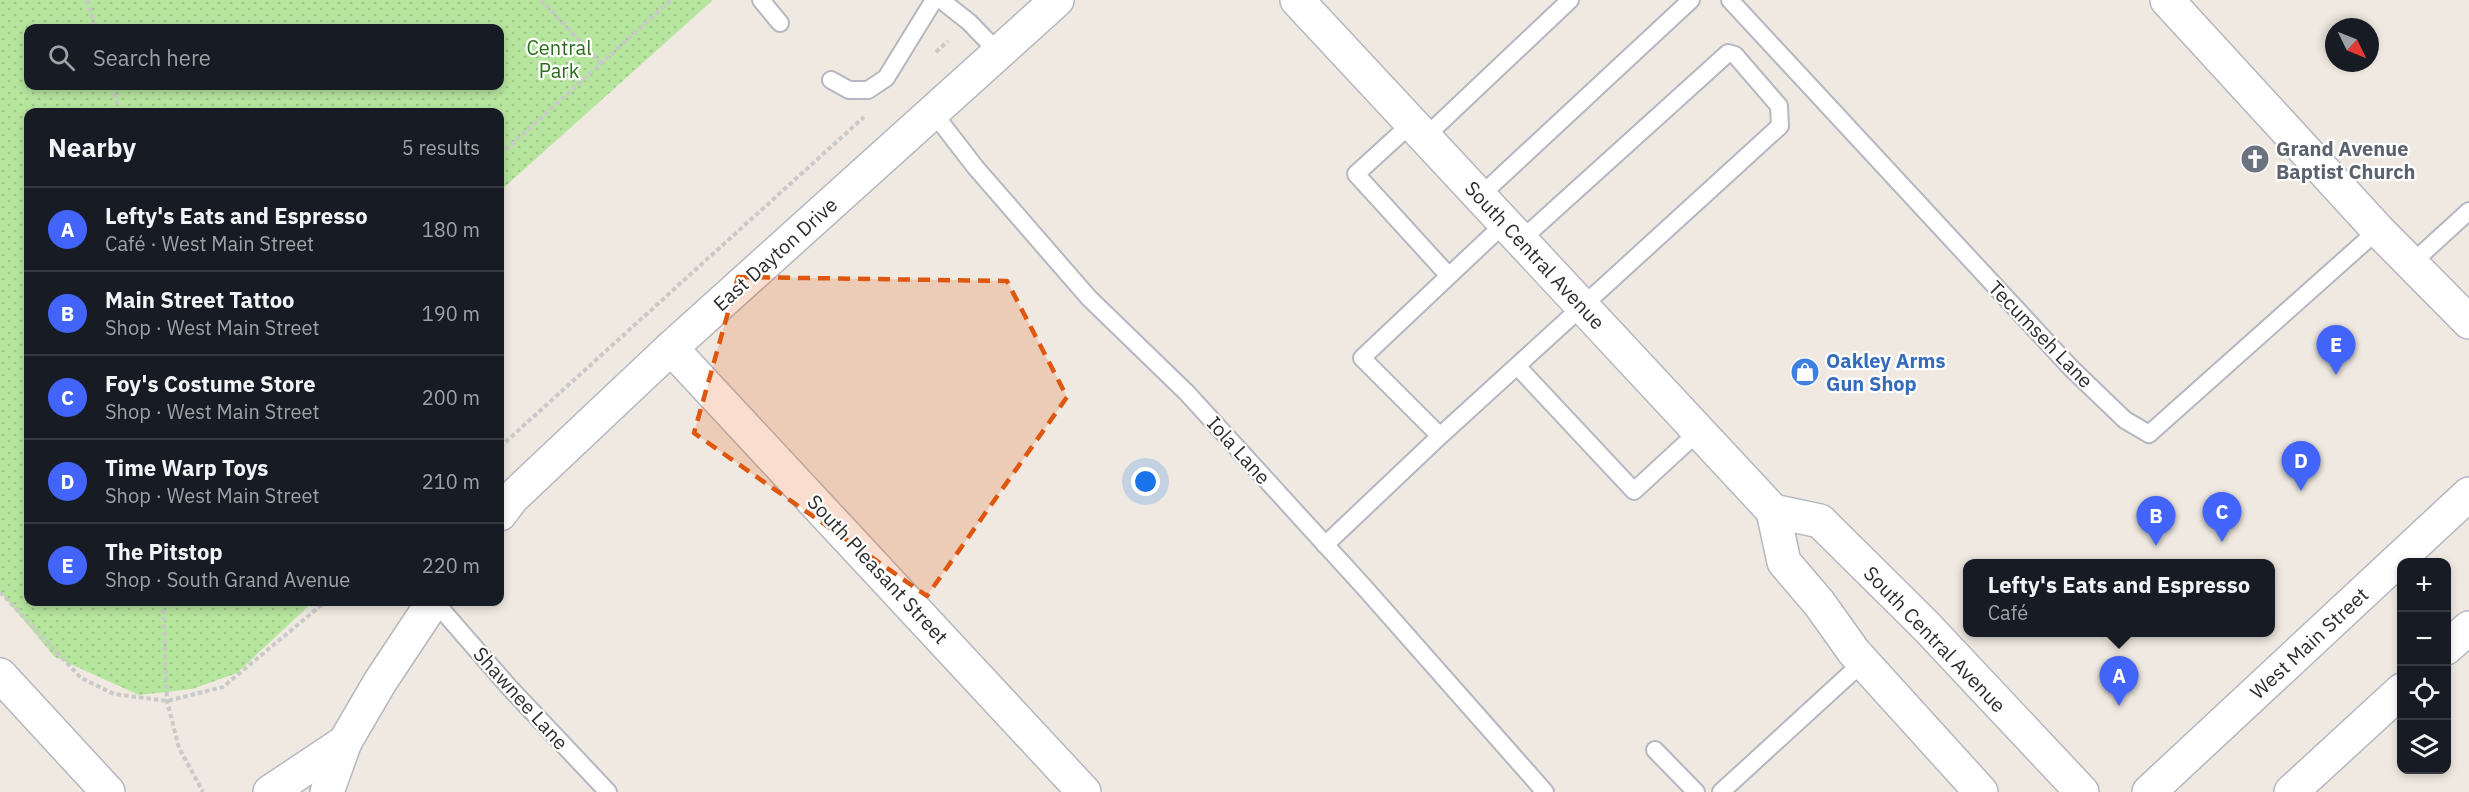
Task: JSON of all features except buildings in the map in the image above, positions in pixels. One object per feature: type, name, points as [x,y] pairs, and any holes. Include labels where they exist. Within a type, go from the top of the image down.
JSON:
[{"type":"street","name":"East Dayton Drive","points":[[504,509],[512,498],[671,348],[1057,0]]},
{"type":"street","name":"South Central Avenue","points":[[1298,0],[1773,511],[1820,521],[1926,626],[2082,792]]},
{"type":"street","points":[[2167,0],[2378,230],[2469,322]]},
{"type":"street","name":"South Pleasant Street","points":[[671,348],[1084,792]]},
{"type":"street","name":"West Main Street","points":[[2149,792],[2469,494]]},
{"type":"street","points":[[1773,511],[1784,562],[1820,603],[1863,662],[1981,792]]},
{"type":"street","points":[[327,792],[345,742],[380,682],[431,606]]},
{"type":"street","points":[[2451,644],[2469,628]]},
{"type":"street","points":[[0,675],[108,791]]},
{"type":"street","points":[[2291,792],[2397,695]]},
{"type":"street","points":[[270,792],[345,742]]},
{"type":"lane","points":[[761,0],[780,23]]},
{"type":"lane","points":[[831,80],[849,90],[868,90],[886,78],[934,0]]},
{"type":"lane","points":[[941,0],[969,22],[998,52]]},
{"type":"lane","points":[[1449,276],[1356,174],[1419,130],[1570,0]]},
{"type":"lane","points":[[1480,196],[1691,0]]},
{"type":"lane","name":"Tecumseh Lane","points":[[1730,0],[2071,368],[2125,420],[2149,435],[2378,230]]},
{"type":"lane","points":[[1325,545],[1440,436],[1780,126],[1779,105],[1735,55],[1728,53],[1513,232],[1449,276],[1362,358],[1440,436]]},
{"type":"lane","name":"Iola Lane","points":[[932,111],[976,168],[1089,298],[1186,393],[1545,792]]},
{"type":"lane","points":[[2412,263],[2469,211]]},
{"type":"lane","points":[[1517,366],[1635,491],[1699,431]]},
{"type":"lane","name":"Shawnee Lane","points":[[438,606],[509,687],[608,792]]},
{"type":"lane","points":[[1721,792],[1863,662]]},
{"type":"lane","points":[[1655,750],[1696,792]]},
{"type":"path","points":[[87,0],[95,24]]},
{"type":"path","points":[[541,0],[601,63]]},
{"type":"path","points":[[504,151],[664,2],[671,0]]},
{"type":"path","points":[[934,54],[969,22]]},
{"type":"path","points":[[113,90],[119,108]]},
{"type":"path","points":[[504,443],[872,110]]},
{"type":"path","points":[[0,592],[81,678],[114,694],[166,700],[223,687],[320,606]]},
{"type":"path","points":[[163,606],[166,700],[179,748],[203,792]]},
{"type":"highlighted area","points":[[738,277],[1007,281],[1067,397],[927,596],[694,433]]},
{"type":"green space","name":"Central Park","points":[[0,0],[713,0],[504,187],[504,108],[24,108],[24,606],[309,606],[237,673],[192,689],[139,695],[55,657],[0,592]]},
{"type":"place","name":"Grand Avenue Baptist Church","points":[[2255,159]]},
{"type":"place","name":"Oakley Arms Gun Shop","points":[[1805,372]]},
{"type":"place","name":"The Pitstop","points":[[2336,375]]},
{"type":"place","name":"Time Warp Toys","points":[[2301,491]]},
{"type":"place","name":"Foy's Costume Store","points":[[2222,542]]},
{"type":"place","name":"Main Street Tattoo","points":[[2156,546]]},
{"type":"place","name":"Lefty's Eats and Espresso","points":[[2119,706]]}]
